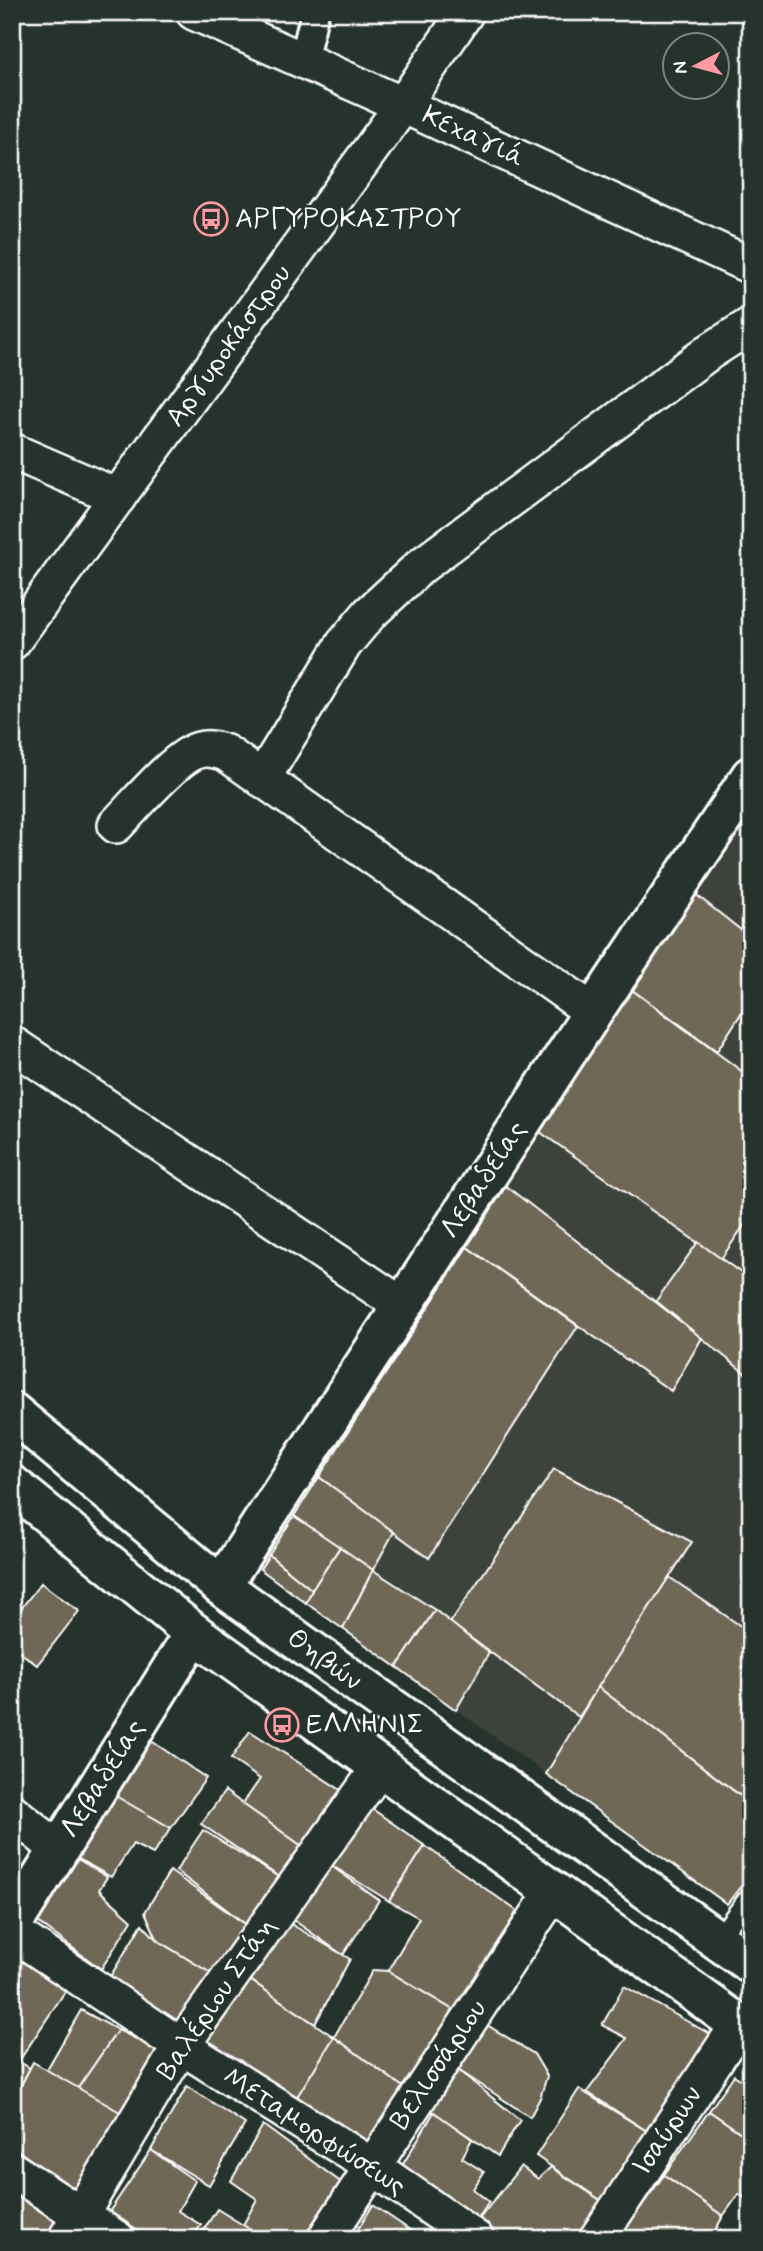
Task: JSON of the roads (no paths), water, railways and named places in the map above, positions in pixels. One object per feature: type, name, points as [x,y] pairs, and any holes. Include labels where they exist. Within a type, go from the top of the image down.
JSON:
[{"type":"main road","name":"Λεβαδείας","points":[[221,1586],[593,1012],[751,776]]},
{"type":"main road","name":"Θηβών","points":[[12,1412],[221,1586],[751,1964]]},
{"type":"main road","name":"Θηβών","points":[[12,1485],[194,1633],[745,2028]]},
{"type":"main road","name":"Λεβαδείας","points":[[12,1925],[194,1633]]},
{"type":"street","name":"Κεχαγιά","points":[[194,12],[751,266]]},
{"type":"street","points":[[303,61],[315,12]]},
{"type":"street","name":"Αργυροκάστρου","points":[[12,642],[403,105],[466,12]]},
{"type":"street","points":[[262,779],[345,645],[380,603],[421,566],[709,352],[751,325]]},
{"type":"street","points":[[12,451],[118,497]]},
{"type":"street","points":[[116,825],[181,759],[196,750],[214,749],[226,753],[593,1012]]},
{"type":"street","points":[[12,1044],[403,1306]]},
{"type":"street","name":"Βαλέριου Στάη","points":[[73,2227],[181,2046],[380,1767]]},
{"type":"street","points":[[12,1812],[59,1850]]},
{"type":"street","name":"Βελισσάριου","points":[[325,2239],[554,1891]]},
{"type":"street","name":"Μεταμορφώσεως","points":[[12,1932],[181,2046],[372,2166],[475,2239]]},
{"type":"street","name":"Ισαύρων","points":[[597,2239],[745,2028]]},
{"type":"street","points":[[12,2169],[73,2227],[117,2239]]},
{"type":"lane","points":[[717,1940],[751,1895]]},
{"type":"place","name":"ΑΡΓΥΡΟΚΑΣΤΡΟΥ","points":[[211,219]]},
{"type":"place","name":"ΕΛΛΗΝΙΣ","points":[[282,1725]]}]
